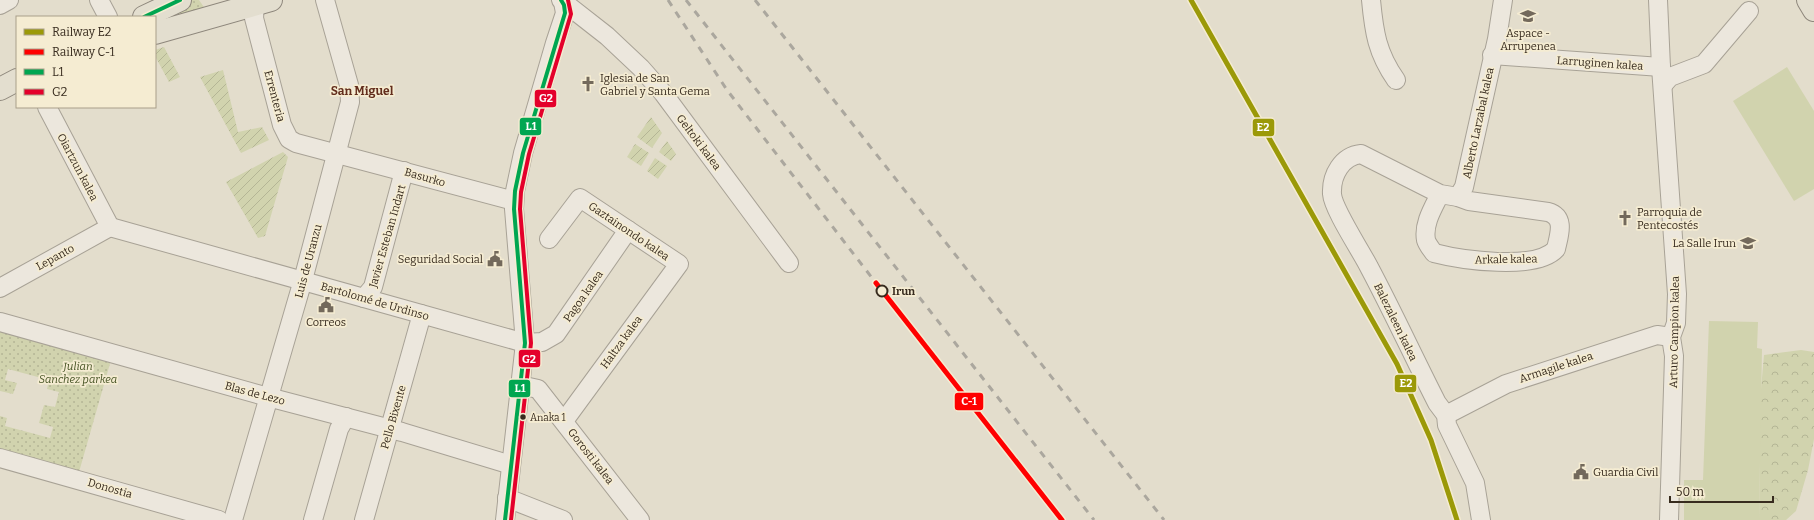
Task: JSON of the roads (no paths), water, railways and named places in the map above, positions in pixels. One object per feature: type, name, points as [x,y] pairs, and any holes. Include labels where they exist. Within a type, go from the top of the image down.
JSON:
[{"type":"main road","points":[[146,16],[180,0]]},
{"type":"main road","points":[[1808,0],[1814,10]]},
{"type":"main road","points":[[156,33],[193,22],[247,3]]},
{"type":"main road","points":[[0,89],[16,81]]},
{"type":"street","points":[[0,5],[9,0]]},
{"type":"street","points":[[99,0],[107,16]]},
{"type":"street","name":"Luis de Uranzu","points":[[233,520],[303,280],[350,102],[349,85],[325,0]]},
{"type":"street","points":[[1370,0],[1375,35],[1386,66],[1396,80]]},
{"type":"street","name":"Alberto Larzabal kalea","points":[[1458,197],[1464,187],[1497,39],[1503,0]]},
{"type":"street","name":"Arturo Campion kalea","points":[[1658,0],[1661,67],[1677,294],[1676,323],[1672,337],[1674,356],[1669,520]]},
{"type":"street","name":"Errenteria","points":[[247,3],[254,18],[278,110],[289,139],[296,143],[337,153]]},
{"type":"street","points":[[505,520],[510,465],[525,343],[514,201],[523,153],[555,44],[562,7]]},
{"type":"street","name":"Geltoki kalea","points":[[562,7],[590,23],[641,68],[663,93],[789,263]]},
{"type":"street","points":[[1663,85],[1670,77],[1704,64],[1749,11]]},
{"type":"street","points":[[156,26],[179,21],[193,22]]},
{"type":"street","points":[[555,44],[563,30],[571,24],[580,21],[590,23]]},
{"type":"street","name":"Larruginen kalea","points":[[1492,56],[1661,67]]},
{"type":"street","name":"Oiartzun kalea","points":[[48,108],[110,227]]},
{"type":"street","name":"Basurko","points":[[337,153],[514,201]]},
{"type":"street","name":"Arkale kalea","points":[[1357,154],[1361,154],[1440,194],[1458,197],[1469,201],[1554,214],[1559,219],[1560,224],[1556,250],[1544,258],[1525,261],[1462,260],[1434,253],[1426,240],[1426,227],[1430,214],[1440,194]]},
{"type":"street","name":"Balezaleen kalea","points":[[1357,154],[1341,163],[1337,170],[1333,181],[1333,200],[1437,403],[1446,415],[1447,425],[1475,483],[1481,520]]},
{"type":"street","name":"Javier Esteban Indart","points":[[364,298],[373,287],[404,171]]},
{"type":"street","name":"Gaztainondo kalea","points":[[549,239],[580,198],[679,264]]},
{"type":"street","name":"Bartolomé de Urdinso","points":[[110,227],[525,343]]},
{"type":"street","name":"Lepanto","points":[[0,288],[110,227]]},
{"type":"street","name":"Pagoa kalea","points":[[525,343],[542,342],[556,334],[628,230]]},
{"type":"street","name":"Haltza kalea","points":[[564,421],[679,264]]},
{"type":"street","name":"Pello Bixente","points":[[364,520],[420,321],[420,314]]},
{"type":"street","name":"Blas de Lezo","points":[[0,322],[268,397],[390,429],[510,465]]},
{"type":"street","name":"Armagile kalea","points":[[1446,415],[1506,384],[1657,335],[1672,337]]},
{"type":"street","name":"Gorosti kalea","points":[[520,385],[538,389],[640,520]]},
{"type":"street","points":[[313,520],[339,429],[346,417]]},
{"type":"street","name":"Donostia","points":[[0,458],[219,520]]},
{"type":"street","points":[[507,498],[563,520]]},
{"type":"railway","points":[[668,0],[727,90],[876,283]]},
{"type":"railway","points":[[686,0],[1094,520]]},
{"type":"railway","points":[[755,0],[1164,520]]},
{"type":"rail line","name":"E2","points":[[1191,0],[1397,364],[1431,440],[1457,520]]},
{"type":"rail line","name":"C-1","points":[[876,283],[1062,520]]},
{"type":"place","name":"Aspace - Arrupenea","points":[[1528,16]]},
{"type":"place","name":"Iglesia de San Gabriel y Santa Gema","points":[[588,84]]},
{"type":"place","name":"Parroquia de Pentecostés","points":[[1625,218]]},
{"type":"place","name":"La Salle Irun","points":[[1748,243]]},
{"type":"place","name":"Seguridad Social","points":[[495,259]]},
{"type":"place","name":"Irun","points":[[882,291]]},
{"type":"place","name":"Correos","points":[[326,305]]},
{"type":"place","name":"Anaka 1","points":[[523,417]]},
{"type":"place","name":"Guardia Civil","points":[[1581,472]]},
{"type":"district","name":"San Miguel","points":[[362,91]]},
{"type":"park label","name":"Julian Sanchez parkea","points":[[78,372]]}]
